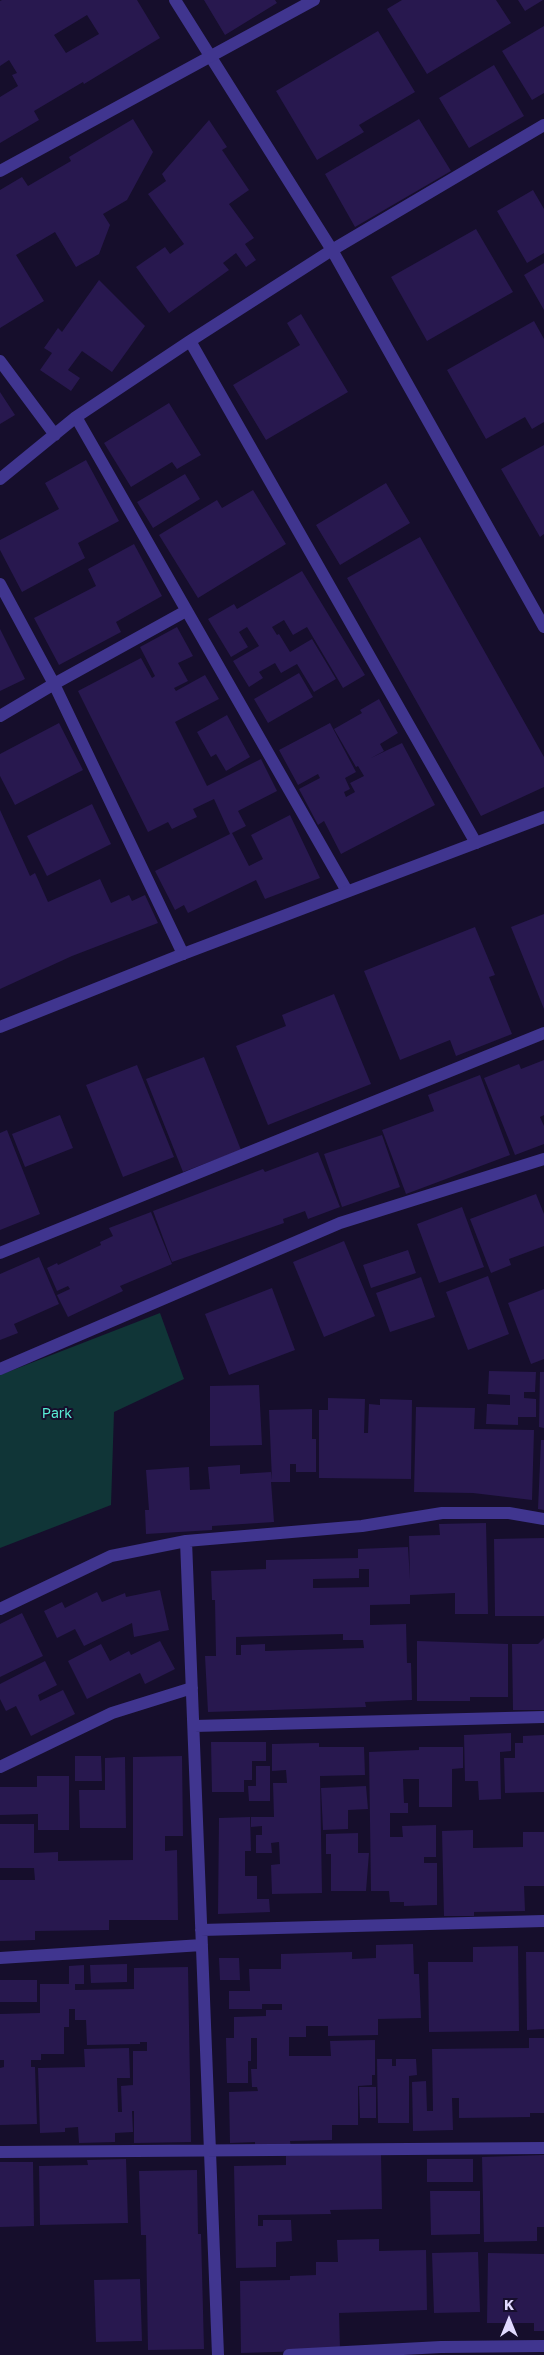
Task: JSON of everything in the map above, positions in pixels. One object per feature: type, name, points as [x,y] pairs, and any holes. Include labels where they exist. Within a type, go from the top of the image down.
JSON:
[{"type":"street","points":[[175,0],[332,250],[544,627]]},
{"type":"street","points":[[0,171],[46,144],[212,57],[314,0]]},
{"type":"street","points":[[0,479],[76,417],[190,341],[332,250],[544,125]]},
{"type":"street","points":[[190,341],[476,843]]},
{"type":"street","points":[[0,361],[55,435]]},
{"type":"street","points":[[76,417],[347,891]]},
{"type":"street","points":[[0,584],[54,684],[183,954]]},
{"type":"street","points":[[0,716],[186,611]]},
{"type":"street","points":[[0,1027],[183,954],[544,817]]},
{"type":"street","points":[[0,1253],[544,1033]]},
{"type":"street","points":[[0,1369],[340,1223],[544,1159]]},
{"type":"street","points":[[0,1609],[111,1556],[186,1541],[362,1526],[442,1513],[508,1513],[544,1520]]},
{"type":"street","points":[[186,1541],[218,2355]]},
{"type":"street","points":[[0,1767],[112,1713],[192,1688]]},
{"type":"street","points":[[194,1726],[544,1717]]},
{"type":"street","points":[[201,1930],[544,1921]]},
{"type":"street","points":[[0,1958],[202,1945]]},
{"type":"street","points":[[0,2152],[544,2148]]},
{"type":"street","points":[[289,2355],[441,2347],[544,2346]]},
{"type":"green space","name":"Park","points":[[160,1313],[184,1379],[114,1412],[111,1505],[0,1548],[0,1375]]},
{"type":"building","points":[[137,0],[160,38],[84,84],[83,82],[34,111],[39,120],[0,143],[0,97],[18,86],[12,75],[17,73],[9,60],[0,66],[0,1]],"holes":[[[87,15],[99,34],[66,53],[54,35]]]},
{"type":"building","points":[[204,0],[275,0],[277,3],[225,35]]},
{"type":"building","points":[[402,0],[496,0],[511,23],[427,74],[387,9]]},
{"type":"building","points":[[518,0],[543,0],[525,11]]},
{"type":"building","points":[[544,26],[544,93],[532,100],[502,51]]},
{"type":"building","points":[[378,31],[415,92],[359,125],[364,132],[317,160],[276,91]]},
{"type":"building","points":[[494,65],[524,116],[469,148],[439,98]]},
{"type":"building","points":[[133,119],[153,152],[127,200],[103,214],[110,225],[99,254],[76,267],[55,232],[16,255],[44,301],[0,328],[0,190],[22,177],[28,186],[71,161],[69,157]]},
{"type":"building","points":[[419,119],[451,171],[355,227],[325,174]]},
{"type":"building","points":[[209,120],[227,147],[222,150],[249,190],[229,204],[254,238],[245,244],[256,260],[246,267],[236,253],[223,263],[229,270],[169,313],[136,267],[165,247],[170,254],[184,244],[148,194],[166,181],[162,174]]},
{"type":"building","points":[[533,190],[544,209],[544,253],[527,263],[497,211]]},
{"type":"building","points":[[476,229],[513,292],[427,341],[391,277]]},
{"type":"building","points":[[544,263],[544,310],[524,275]]},
{"type":"building","points":[[99,280],[145,326],[112,372],[82,351],[68,370],[80,378],[71,391],[40,370],[52,353],[44,348],[58,328],[62,332]]},
{"type":"building","points":[[301,314],[348,392],[266,440],[233,385],[300,345],[287,323]]},
{"type":"building","points":[[534,321],[544,339],[544,422],[532,429],[525,417],[486,439],[447,370]]},
{"type":"building","points":[[0,392],[15,415],[0,424]]},
{"type":"building","points":[[169,403],[201,455],[177,469],[172,462],[131,487],[104,443]]},
{"type":"building","points":[[544,445],[544,534],[540,537],[501,469]]},
{"type":"building","points":[[86,460],[119,521],[78,543],[85,558],[22,592],[0,550],[0,540],[59,509],[45,483]]},
{"type":"building","points":[[185,474],[200,499],[153,528],[137,502]]},
{"type":"building","points":[[386,483],[410,523],[340,565],[316,525]]},
{"type":"building","points":[[253,490],[286,544],[198,598],[159,535],[217,500],[222,508]]},
{"type":"building","points":[[420,537],[544,757],[544,787],[481,816],[347,578]]},
{"type":"building","points":[[134,544],[162,596],[116,622],[121,632],[59,665],[34,618],[96,586],[88,569]]},
{"type":"building","points":[[302,571],[365,675],[343,688],[307,627],[293,635],[284,620],[272,627],[277,635],[279,634],[290,652],[312,639],[336,679],[314,692],[297,664],[281,673],[275,663],[259,672],[263,678],[249,687],[233,661],[259,646],[247,627],[239,632],[248,647],[231,657],[208,619],[234,604],[237,609]]},
{"type":"building","points":[[177,627],[193,656],[178,663],[188,681],[174,688],[176,691],[205,675],[219,699],[175,722],[207,786],[261,759],[277,791],[238,811],[246,826],[232,833],[249,866],[263,859],[251,835],[290,815],[320,878],[265,899],[256,880],[188,913],[184,905],[175,910],[155,871],[230,834],[214,799],[193,809],[197,817],[172,829],[168,822],[148,832],[78,691],[141,658],[152,678],[155,676],[140,647]]},
{"type":"building","points":[[0,629],[25,679],[0,691]]},
{"type":"building","points":[[299,673],[313,697],[268,723],[254,699]]},
{"type":"building","points":[[379,699],[398,733],[380,744],[384,751],[371,758],[402,743],[435,805],[341,854],[324,821],[318,825],[299,789],[320,778],[318,774],[298,785],[279,750],[330,723],[356,772],[345,778],[350,789],[344,792],[346,797],[355,792],[350,783],[364,776],[358,766],[356,767],[334,729],[362,713],[360,710]]},
{"type":"building","points":[[227,715],[250,757],[226,771],[216,754],[211,757],[197,732]]},
{"type":"building","points":[[59,723],[83,770],[15,805],[0,776],[0,754]]},
{"type":"building","points":[[92,804],[111,844],[47,876],[27,836]]},
{"type":"building","points":[[0,810],[30,876],[35,873],[48,902],[100,879],[111,903],[129,895],[132,901],[145,895],[158,923],[72,956],[0,989]]},
{"type":"building","points":[[544,914],[544,1009],[511,927]]},
{"type":"building","points":[[475,927],[495,975],[489,977],[512,1034],[456,1056],[450,1040],[400,1060],[364,971]]},
{"type":"building","points":[[334,994],[371,1084],[268,1125],[236,1046],[286,1026],[282,1015]]},
{"type":"building","points":[[204,1057],[241,1150],[183,1172],[146,1079]]},
{"type":"building","points":[[544,1060],[544,1115],[540,1117],[544,1126],[544,1144],[515,1155],[484,1078],[519,1064],[521,1069]]},
{"type":"building","points":[[137,1065],[174,1157],[123,1177],[86,1085]]},
{"type":"building","points":[[480,1075],[510,1155],[406,1194],[382,1130],[434,1111],[428,1095]]},
{"type":"building","points":[[60,1115],[73,1148],[25,1167],[12,1134]]},
{"type":"building","points":[[7,1130],[40,1214],[0,1230],[0,1133]]},
{"type":"building","points":[[382,1135],[400,1187],[342,1207],[324,1154]]},
{"type":"building","points":[[318,1152],[340,1207],[308,1219],[305,1211],[283,1219],[284,1223],[172,1262],[153,1211],[263,1169],[265,1172]]},
{"type":"building","points":[[536,1194],[544,1214],[544,1246],[509,1259],[511,1265],[491,1273],[470,1219]]},
{"type":"building","points":[[462,1207],[484,1267],[439,1283],[417,1224]]},
{"type":"building","points":[[151,1212],[172,1264],[120,1286],[123,1291],[68,1317],[57,1295],[70,1289],[68,1286],[57,1291],[47,1268],[57,1263],[58,1265],[101,1245],[100,1242],[113,1236],[109,1228]]},
{"type":"building","points":[[344,1241],[375,1316],[324,1337],[293,1262]]},
{"type":"building","points":[[408,1250],[416,1273],[371,1288],[363,1265]]},
{"type":"building","points":[[39,1257],[59,1304],[14,1324],[18,1333],[0,1340],[0,1274]]},
{"type":"building","points":[[488,1276],[509,1334],[468,1350],[446,1292]]},
{"type":"building","points":[[421,1277],[435,1317],[390,1332],[376,1293]]},
{"type":"building","points":[[272,1288],[295,1350],[229,1375],[205,1314]]},
{"type":"building","points":[[544,1289],[544,1359],[531,1364],[508,1303]]},
{"type":"building","points":[[489,1371],[536,1372],[535,1392],[524,1392],[524,1398],[536,1399],[536,1417],[518,1417],[518,1425],[486,1424],[487,1404],[510,1405],[510,1395],[488,1394]]},
{"type":"building","points":[[540,1372],[544,1372],[544,1428],[539,1427]]},
{"type":"building","points":[[259,1385],[262,1445],[210,1446],[210,1386]]},
{"type":"building","points":[[328,1398],[365,1399],[364,1433],[368,1433],[369,1404],[380,1405],[380,1399],[412,1400],[411,1479],[319,1478],[319,1410],[328,1410]]},
{"type":"building","points":[[416,1407],[475,1408],[474,1429],[534,1430],[532,1500],[473,1493],[414,1492]]},
{"type":"building","points":[[312,1409],[312,1439],[316,1439],[316,1472],[296,1472],[296,1464],[290,1464],[290,1482],[271,1482],[274,1522],[212,1526],[212,1530],[146,1534],[145,1510],[149,1510],[146,1470],[189,1467],[190,1490],[210,1489],[208,1467],[240,1465],[240,1474],[271,1472],[272,1480],[269,1410]]},
{"type":"building","points":[[541,1440],[544,1440],[544,1510],[538,1509]]},
{"type":"building","points":[[486,1523],[488,1614],[455,1614],[455,1593],[410,1595],[410,1604],[370,1605],[370,1625],[406,1624],[407,1663],[411,1663],[412,1700],[365,1702],[366,1707],[208,1712],[205,1656],[216,1656],[215,1600],[212,1600],[211,1571],[266,1569],[266,1560],[358,1558],[358,1549],[408,1547],[410,1579],[409,1536],[440,1535],[439,1524]],"holes":[[[359,1569],[369,1569],[369,1587],[313,1588],[313,1579],[359,1578]],[[343,1634],[343,1640],[363,1640],[364,1648],[265,1651],[265,1644],[241,1645],[241,1655],[236,1655],[236,1637]]]},
{"type":"building","points":[[544,1538],[544,1616],[495,1616],[494,1539]]},
{"type":"building","points":[[160,1590],[169,1630],[134,1637],[132,1623],[84,1646],[75,1629],[57,1638],[44,1611],[62,1602],[65,1608],[97,1592],[102,1602],[125,1593],[126,1597]]},
{"type":"building","points":[[22,1613],[43,1656],[0,1677],[0,1624]]},
{"type":"building","points":[[544,1638],[544,1710],[513,1710],[512,1644],[538,1644]]},
{"type":"building","points":[[160,1641],[175,1669],[145,1684],[140,1673],[87,1699],[68,1661],[101,1644],[110,1661],[129,1651],[131,1655]]},
{"type":"building","points":[[417,1641],[508,1644],[508,1697],[470,1697],[470,1701],[417,1701]]},
{"type":"building","points":[[45,1661],[57,1685],[38,1695],[40,1701],[63,1690],[75,1714],[31,1736],[16,1706],[6,1711],[0,1699],[0,1684]]},
{"type":"building","points":[[511,1733],[511,1751],[500,1752],[501,1799],[479,1800],[478,1781],[465,1781],[464,1735]]},
{"type":"building","points":[[544,1735],[544,1792],[505,1793],[504,1758],[515,1758],[515,1743],[523,1743],[523,1736]]},
{"type":"building","points":[[211,1742],[266,1742],[266,1761],[252,1761],[252,1780],[244,1780],[244,1792],[212,1792]]},
{"type":"building","points":[[319,1743],[319,1747],[364,1747],[365,1775],[320,1776],[322,1893],[272,1894],[271,1865],[280,1864],[279,1842],[271,1843],[272,1853],[256,1853],[256,1835],[262,1835],[262,1826],[251,1827],[251,1817],[274,1817],[273,1783],[287,1783],[286,1770],[272,1771],[272,1744]]},
{"type":"building","points":[[419,1747],[463,1747],[463,1768],[452,1769],[452,1807],[419,1807],[419,1779],[403,1779],[404,1803],[408,1803],[408,1813],[390,1813],[390,1837],[403,1837],[402,1826],[436,1825],[436,1857],[424,1857],[424,1863],[437,1863],[437,1905],[404,1906],[404,1902],[390,1902],[389,1891],[371,1891],[369,1752],[419,1750]]},
{"type":"building","points":[[75,1756],[101,1756],[102,1781],[75,1781]]},
{"type":"building","points":[[182,1756],[183,1836],[165,1836],[165,1851],[177,1850],[178,1920],[109,1920],[109,1930],[35,1931],[35,1940],[0,1941],[0,1880],[35,1880],[34,1868],[0,1868],[0,1824],[34,1824],[34,1853],[58,1852],[58,1861],[133,1860],[133,1757]]},
{"type":"building","points":[[125,1757],[126,1828],[80,1828],[79,1790],[105,1790],[105,1758]]},
{"type":"building","points":[[256,1766],[270,1766],[270,1801],[249,1801],[248,1786],[256,1786]]},
{"type":"building","points":[[37,1776],[69,1776],[69,1830],[38,1830],[38,1814],[0,1815],[0,1787],[37,1787]]},
{"type":"building","points":[[366,1786],[368,1809],[348,1810],[348,1829],[323,1830],[321,1788]]},
{"type":"building","points":[[250,1817],[251,1851],[245,1851],[245,1876],[257,1876],[257,1899],[269,1899],[270,1912],[218,1914],[219,1818]]},
{"type":"building","points":[[473,1830],[473,1848],[523,1847],[523,1832],[544,1832],[544,1886],[524,1886],[525,1911],[474,1912],[474,1916],[444,1916],[442,1831]]},
{"type":"building","points":[[358,1833],[358,1853],[369,1853],[366,1891],[331,1891],[331,1854],[326,1854],[326,1834]]},
{"type":"building","points":[[413,1944],[414,1974],[419,1974],[421,2018],[378,2019],[378,2035],[328,2036],[328,2026],[306,2026],[306,2037],[289,2037],[289,2056],[331,2056],[330,2041],[375,2040],[375,2075],[372,2075],[372,2085],[358,2086],[358,2125],[332,2125],[332,2140],[290,2141],[291,2148],[255,2148],[255,2142],[230,2143],[229,2092],[258,2091],[257,2087],[252,2087],[251,2069],[257,2069],[257,2038],[251,2038],[251,2061],[248,2061],[248,2083],[227,2083],[226,2038],[234,2038],[234,2017],[266,2016],[266,2010],[282,2010],[282,2004],[262,2004],[262,2009],[229,2009],[229,1991],[250,1991],[249,1969],[281,1969],[281,1954],[352,1952],[352,1959],[376,1958],[376,1945]]},
{"type":"building","points":[[518,1946],[519,2031],[429,2032],[428,1962],[473,1962],[473,1947]]},
{"type":"building","points":[[526,1952],[544,1952],[544,2029],[527,2030]]},
{"type":"building","points":[[219,1958],[239,1958],[240,1980],[220,1980]]},
{"type":"building","points":[[127,1964],[127,1982],[91,1983],[90,1965]]},
{"type":"building","points":[[84,1965],[84,1984],[75,1984],[75,1990],[134,1989],[134,1968],[188,1967],[191,2142],[134,2143],[134,2111],[132,2111],[133,2132],[115,2133],[115,2142],[79,2143],[78,2127],[65,2128],[65,2132],[40,2133],[38,2068],[85,2067],[84,2049],[129,2048],[130,2078],[117,2078],[118,2112],[122,2112],[121,2086],[133,2085],[133,2051],[147,2051],[147,2042],[140,2042],[140,2044],[87,2045],[86,2020],[75,2020],[75,2009],[69,2009],[69,2027],[64,2027],[64,2054],[41,2054],[41,2060],[31,2060],[31,2067],[35,2067],[37,2124],[0,2125],[0,2068],[4,2067],[4,2060],[0,2060],[0,2014],[40,2013],[40,1984],[69,1984],[69,1966]]},
{"type":"building","points":[[0,1980],[37,1980],[37,2002],[0,2002]]},
{"type":"building","points":[[529,2038],[544,2038],[544,2113],[530,2113],[530,2117],[459,2118],[459,2098],[452,2098],[453,2130],[413,2131],[412,2082],[426,2081],[427,2111],[433,2111],[432,2049],[529,2048]]},
{"type":"building","points":[[377,2059],[392,2059],[392,2066],[396,2066],[396,2059],[416,2059],[417,2075],[409,2076],[409,2123],[378,2123]]},
{"type":"building","points":[[359,2087],[376,2087],[376,2118],[360,2118]]},
{"type":"building","points":[[381,2154],[382,2209],[330,2210],[331,2214],[258,2215],[258,2226],[263,2226],[263,2220],[291,2220],[292,2241],[276,2242],[276,2267],[236,2268],[234,2166],[286,2165],[286,2156]]},
{"type":"building","points":[[544,2155],[544,2227],[537,2227],[537,2241],[484,2242],[482,2157]]},
{"type":"building","points":[[126,2159],[128,2223],[40,2225],[39,2166],[88,2165],[87,2160]]},
{"type":"building","points":[[427,2159],[473,2159],[473,2182],[427,2182]]},
{"type":"building","points":[[0,2162],[33,2162],[34,2226],[0,2227]]},
{"type":"building","points":[[197,2170],[198,2234],[201,2234],[204,2349],[148,2350],[146,2235],[141,2235],[139,2171]]},
{"type":"building","points":[[430,2191],[480,2191],[480,2234],[431,2235]]},
{"type":"building","points":[[379,2239],[379,2251],[426,2250],[427,2310],[339,2313],[340,2350],[241,2353],[240,2281],[290,2280],[290,2276],[316,2275],[316,2262],[338,2262],[337,2240]]},
{"type":"building","points":[[478,2252],[480,2312],[434,2313],[432,2253]]},
{"type":"building","points":[[488,2253],[544,2254],[544,2331],[534,2331],[534,2323],[487,2323]]},
{"type":"building","points":[[140,2279],[142,2341],[96,2342],[94,2280]]}]
